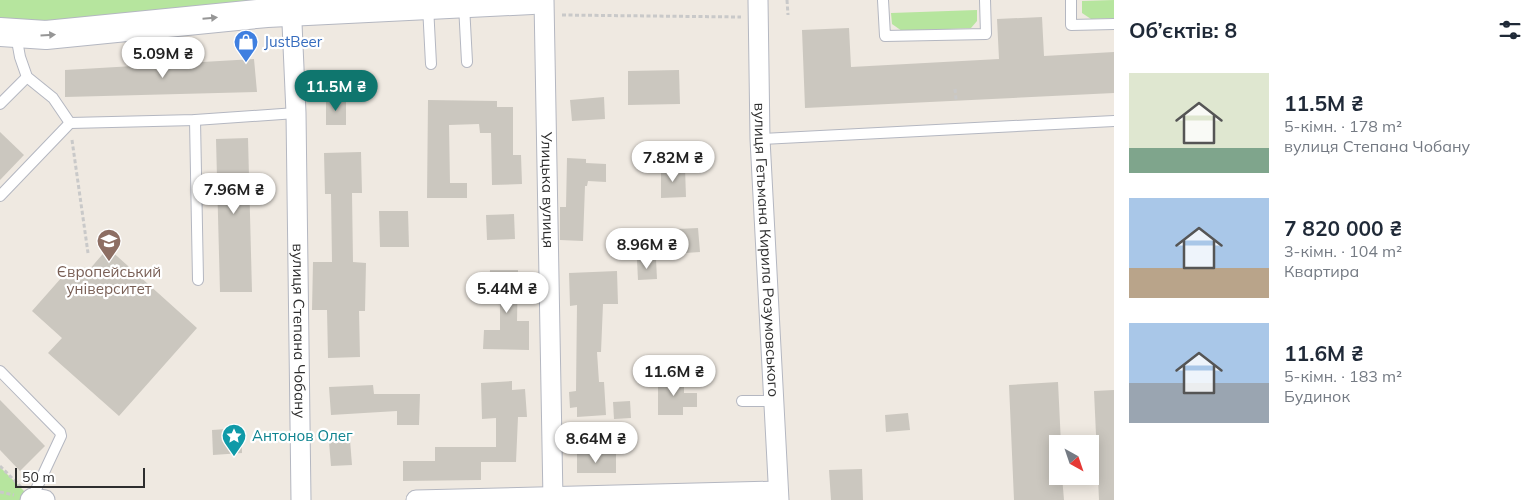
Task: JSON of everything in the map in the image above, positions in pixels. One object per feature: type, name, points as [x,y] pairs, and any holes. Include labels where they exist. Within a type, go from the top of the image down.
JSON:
[{"type":"main road","points":[[8,33],[46,36],[291,6],[428,6],[532,0]]},
{"type":"street","name":"Улицька вулиця","points":[[544,0],[553,498]]},
{"type":"street","name":"вулиця Гетьмана Кирила Розумовського","points":[[758,0],[760,139],[779,496]]},
{"type":"street","name":"вулиця Степана Чобану","points":[[291,6],[296,113],[301,500]]},
{"type":"street","points":[[416,500],[779,496]]},
{"type":"lane","points":[[883,0],[885,36],[986,34],[985,0]]},
{"type":"lane","points":[[1070,0],[1071,25],[1114,24]]},
{"type":"lane","points":[[464,4],[467,62]]},
{"type":"lane","points":[[428,6],[431,64]]},
{"type":"lane","points":[[8,33],[20,57],[27,77],[53,98],[70,123]]},
{"type":"lane","points":[[0,104],[27,77]]},
{"type":"lane","points":[[0,196],[70,123],[195,120],[296,113]]},
{"type":"lane","points":[[195,120],[198,280]]},
{"type":"lane","points":[[760,139],[1114,121]]},
{"type":"lane","points":[[0,371],[60,432],[61,436],[35,499]]},
{"type":"lane","points":[[742,401],[773,401]]},
{"type":"path","points":[[787,0],[788,15]]},
{"type":"path","points":[[566,15],[743,17]]},
{"type":"path","points":[[955,89],[956,100]]},
{"type":"path","points":[[70,123],[88,253]]},
{"type":"path","points":[[0,466],[35,499]]},
{"type":"green space","points":[[0,0],[246,0],[246,12],[80,26],[0,21]]},
{"type":"green space","points":[[1114,0],[1114,18],[1091,19],[1082,13],[1082,1]]},
{"type":"green space","points":[[977,10],[977,21],[971,28],[902,31],[892,24],[891,13]]},
{"type":"green space","points":[[0,467],[29,496],[25,500],[0,500]]},
{"type":"building","points":[[1042,17],[1044,56],[1114,52],[1114,93],[805,108],[802,30],[849,28],[851,67],[999,59],[997,19]]},
{"type":"building","points":[[254,59],[257,92],[65,97],[65,70]]},
{"type":"building","points":[[679,70],[680,104],[628,105],[628,71]]},
{"type":"building","points":[[604,97],[605,119],[572,121],[570,100]]},
{"type":"building","points":[[326,99],[346,99],[346,125],[326,125]]},
{"type":"building","points":[[428,100],[497,101],[497,107],[513,107],[513,155],[521,155],[522,184],[492,185],[491,133],[480,133],[479,124],[449,125],[450,183],[467,183],[467,198],[427,198]]},
{"type":"building","points":[[0,132],[24,155],[0,180]]},
{"type":"building","points":[[248,138],[252,292],[220,292],[216,139]]},
{"type":"building","points":[[361,152],[362,193],[352,193],[353,262],[366,263],[365,311],[359,311],[360,357],[328,358],[327,310],[312,310],[313,262],[332,262],[331,194],[325,194],[324,153]]},
{"type":"building","points":[[567,158],[586,159],[586,163],[606,164],[606,182],[588,181],[587,186],[585,186],[583,241],[560,240],[560,207],[566,207]]},
{"type":"building","points":[[685,168],[686,197],[661,198],[661,169]]},
{"type":"building","points":[[379,211],[408,211],[409,247],[380,247]]},
{"type":"building","points":[[514,214],[515,239],[487,240],[486,215]]},
{"type":"building","points":[[698,228],[700,252],[671,254],[670,239],[678,239],[677,229]]},
{"type":"building","points":[[108,248],[197,328],[119,416],[48,353],[62,338],[32,311],[70,268],[82,278]]},
{"type":"building","points":[[656,259],[657,279],[638,280],[637,260]]},
{"type":"building","points":[[490,270],[518,270],[517,321],[529,321],[529,350],[483,349],[484,330],[500,330],[500,298],[489,298]]},
{"type":"building","points":[[617,271],[618,304],[603,304],[601,352],[597,352],[599,382],[604,382],[606,415],[577,417],[577,407],[570,408],[569,392],[576,391],[577,305],[570,306],[569,273]]},
{"type":"building","points":[[658,378],[684,378],[684,393],[697,393],[697,407],[683,407],[683,415],[658,415]]},
{"type":"building","points":[[512,381],[512,390],[525,389],[527,417],[518,417],[516,462],[481,462],[481,480],[403,481],[403,461],[435,461],[435,447],[496,447],[496,418],[482,419],[481,383]]},
{"type":"building","points":[[1058,382],[1061,435],[1049,435],[1049,485],[1063,485],[1064,500],[1014,500],[1009,385]]},
{"type":"building","points":[[373,385],[374,394],[420,394],[419,425],[397,425],[397,411],[331,415],[329,387]]},
{"type":"building","points":[[1114,390],[1114,500],[1099,500],[1099,435],[1096,435],[1094,391]]},
{"type":"building","points":[[0,400],[45,446],[20,471],[0,450]]},
{"type":"building","points":[[630,401],[631,418],[614,419],[613,402]]},
{"type":"building","points":[[908,413],[910,430],[886,432],[885,415]]},
{"type":"building","points":[[241,428],[242,453],[213,455],[212,430]]},
{"type":"building","points":[[350,440],[352,465],[331,466],[329,442]]},
{"type":"building","points":[[577,454],[616,454],[616,473],[577,473]]},
{"type":"building","points":[[862,469],[863,500],[831,500],[829,470]]},
{"type":"place","name":"JustBeer","points":[[246,63]]},
{"type":"place","name":"Європейський університет","points":[[109,262]]},
{"type":"place","name":"Антонов Олег","points":[[234,457]]}]
